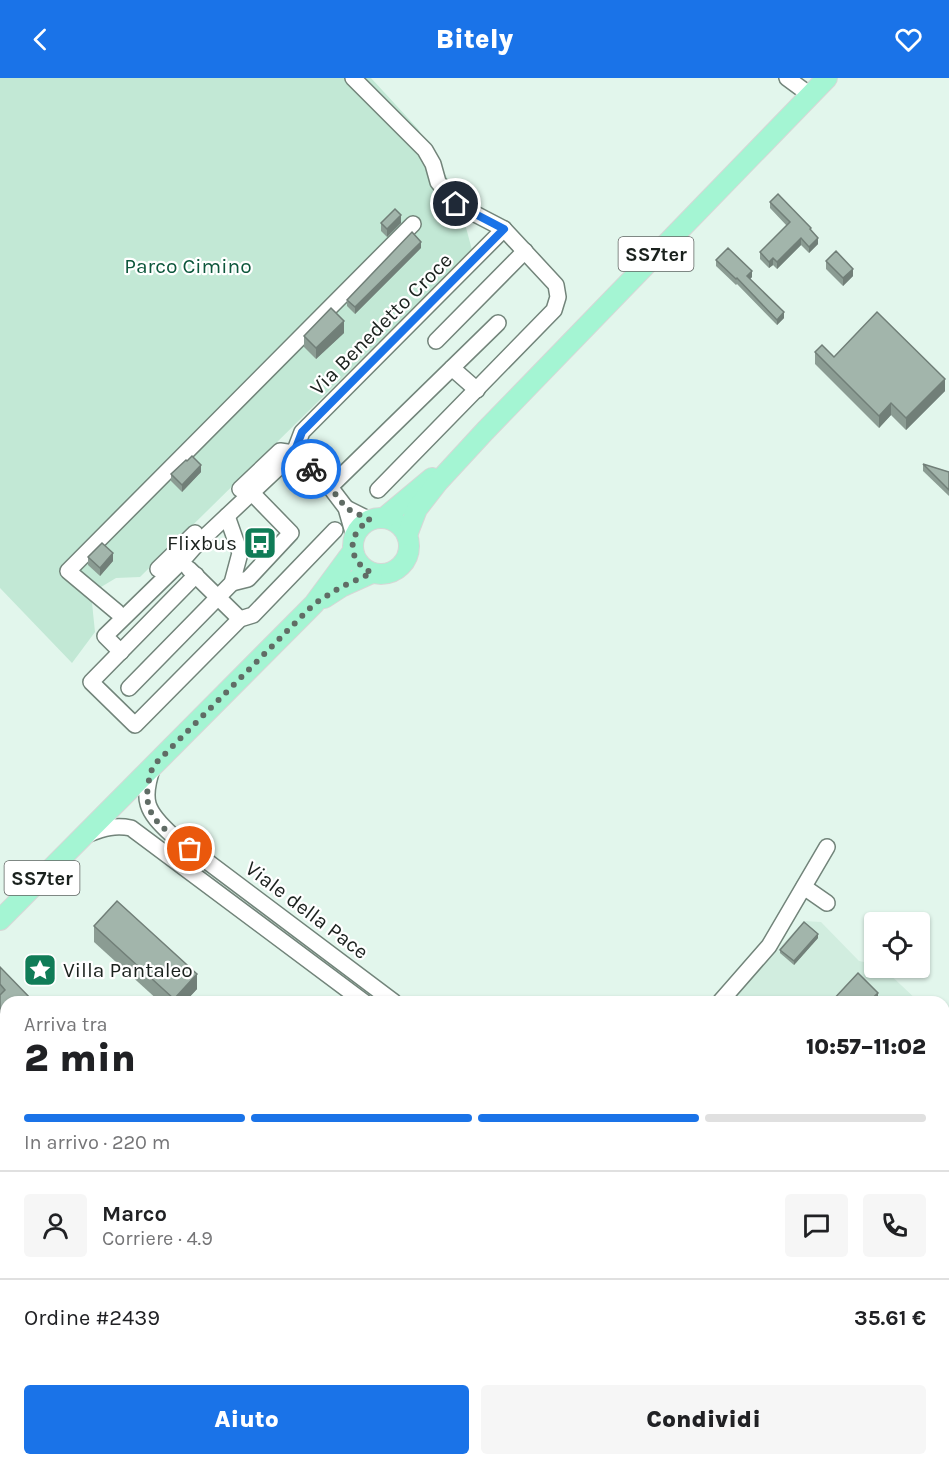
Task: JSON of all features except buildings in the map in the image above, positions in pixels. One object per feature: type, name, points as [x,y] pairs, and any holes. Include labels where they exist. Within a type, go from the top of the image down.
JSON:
[{"type":"main road","name":"SS7ter","points":[[486,431],[827,78]]},
{"type":"main road","points":[[314,604],[353,544],[363,524],[377,519],[486,431]]},
{"type":"main road","points":[[407,535],[417,509],[438,482],[486,431]]},
{"type":"main road","points":[[314,604],[341,587],[372,573],[390,573],[398,568],[408,553],[407,535],[398,523],[377,519]]},
{"type":"main road","points":[[353,544],[360,565],[372,573]]},
{"type":"main road","name":"SS7ter","points":[[0,920],[314,604]]},
{"type":"street","points":[[352,78],[425,150],[434,164],[438,182],[456,204],[504,229],[556,285],[558,297],[554,310],[378,490]]},
{"type":"street","points":[[787,78],[810,95]]},
{"type":"street","points":[[117,612],[68,571],[413,224]]},
{"type":"street","name":"Via Benedetto Croce","points":[[105,636],[294,453],[302,432],[504,229]]},
{"type":"street","points":[[436,341],[525,251]]},
{"type":"street","points":[[330,487],[498,323]]},
{"type":"street","points":[[452,368],[477,390]]},
{"type":"street","points":[[121,652],[99,629],[280,451],[294,453],[330,487],[346,508],[353,544]]},
{"type":"street","points":[[232,583],[248,579],[291,533],[252,493]]},
{"type":"street","points":[[346,508],[377,519]]},
{"type":"street","points":[[129,688],[232,583],[240,553],[227,516]]},
{"type":"street","points":[[196,576],[92,682],[135,725],[240,619],[253,615],[335,530]]},
{"type":"street","points":[[182,561],[240,619]]},
{"type":"street","name":"Viale della Pace","points":[[153,766],[147,783],[146,799],[149,810],[172,835],[386,996]]},
{"type":"street","points":[[121,799],[123,813],[131,828]]},
{"type":"street","points":[[83,837],[102,828],[118,825],[131,828]]},
{"type":"street","name":"Viale della Pace","points":[[131,828],[356,996]]},
{"type":"street","points":[[725,996],[769,945],[827,847]]},
{"type":"street","points":[[804,887],[827,903]]},
{"type":"shaded area","points":[[804,921],[821,922],[859,961],[864,962],[864,978],[894,978],[913,996],[735,996]]},
{"type":"green space","name":"Parco Cimino","points":[[0,78],[371,78],[418,129],[457,194],[472,250],[140,577],[116,578],[91,593],[95,632],[72,663],[0,588]]},
{"type":"way so far","points":[[190,849],[172,835],[149,810],[146,799],[147,783],[153,766],[314,604],[341,587],[372,573],[365,570],[355,559],[352,544],[358,529],[370,520],[346,508],[330,487],[311,469]]},
{"type":"place","name":"Flixbus","points":[[260,543]]},
{"type":"place","name":"Villa Pantaleo","points":[[40,970]]},
{"type":"route","points":[[311,469],[294,453],[302,432],[504,229],[456,204]]}]
